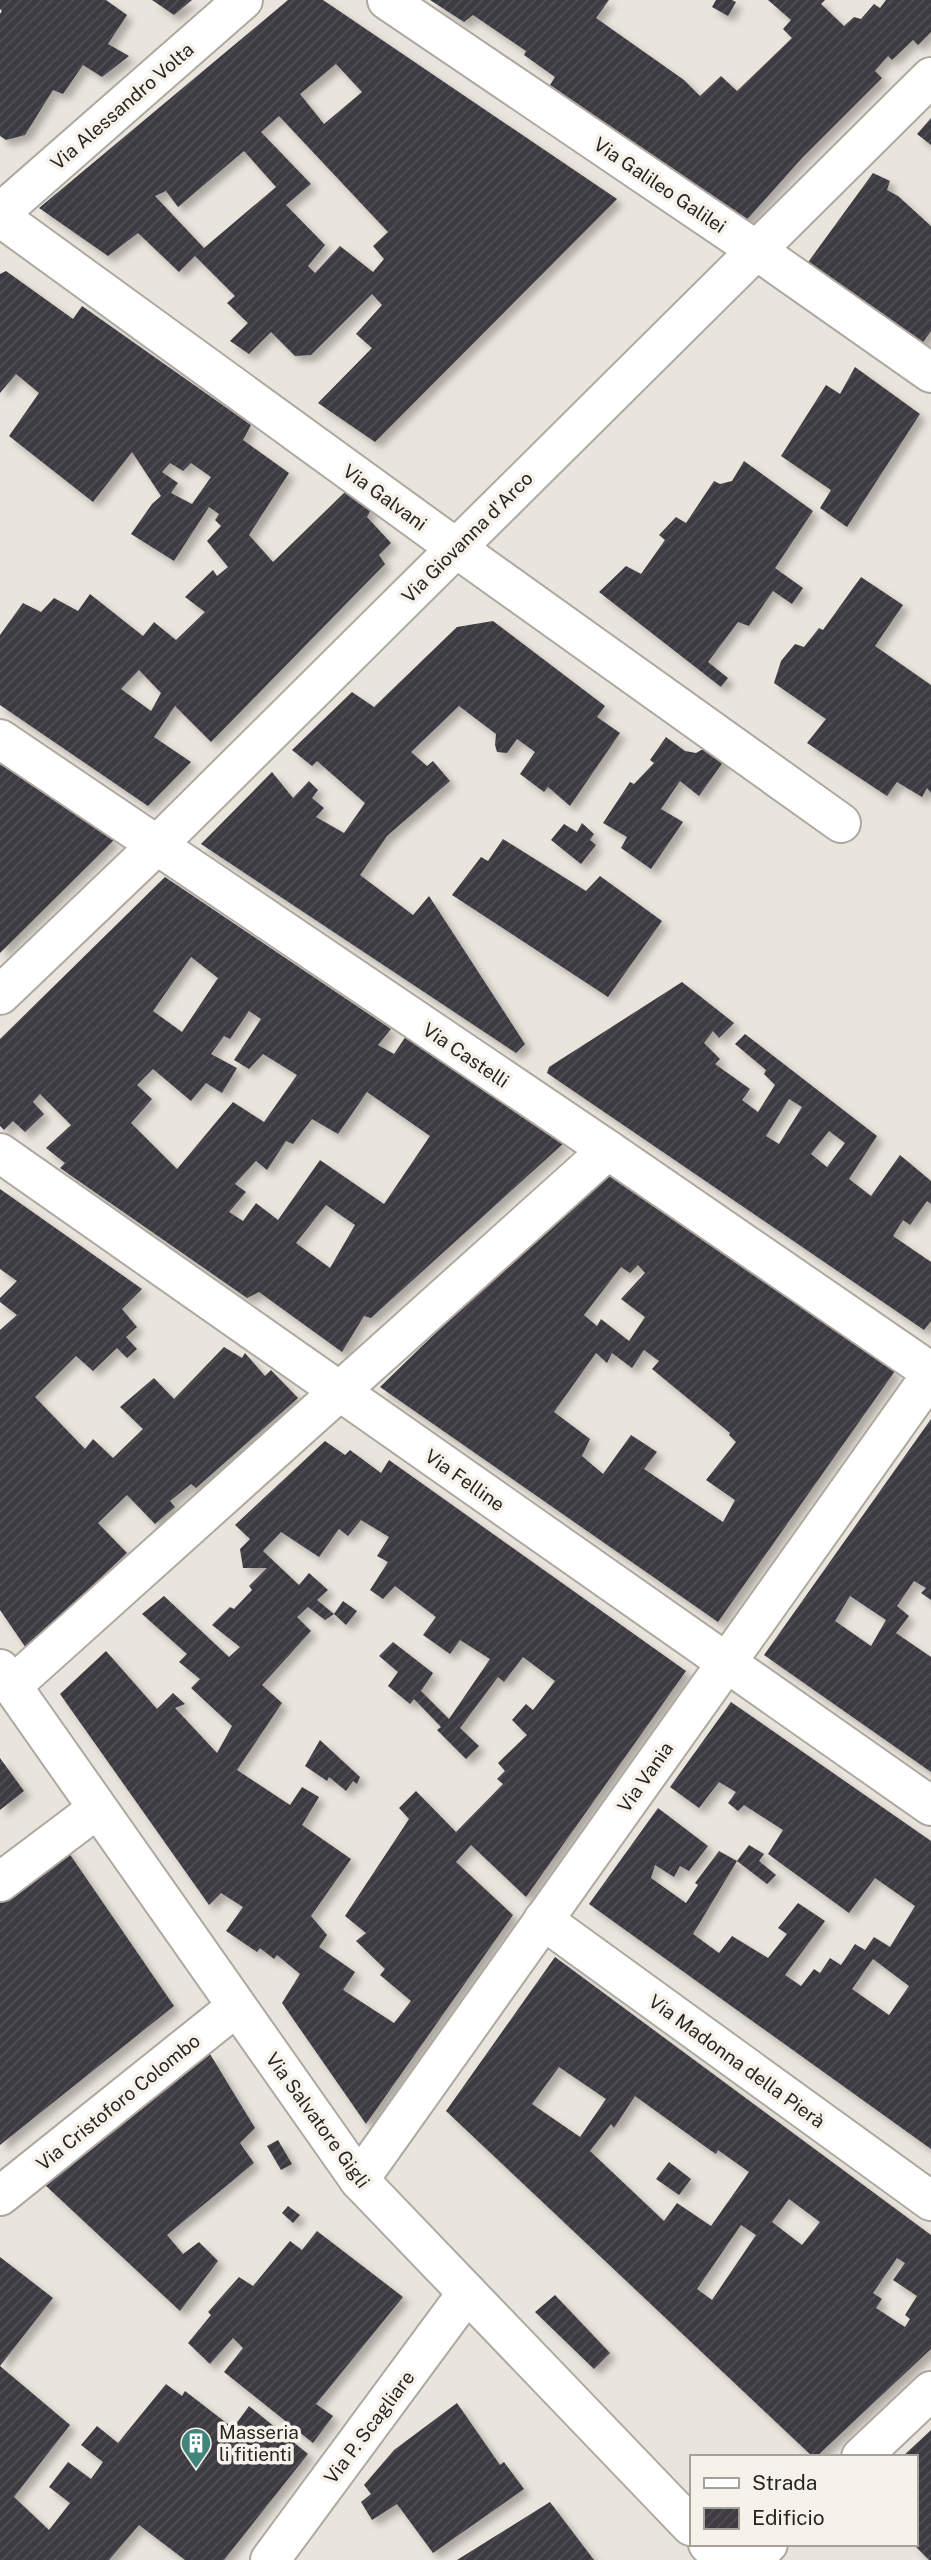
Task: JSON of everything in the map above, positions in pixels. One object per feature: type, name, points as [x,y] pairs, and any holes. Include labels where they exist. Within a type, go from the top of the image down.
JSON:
[{"type":"street","name":"Via Alessandro Volta","points":[[0,215],[243,0]]},
{"type":"street","name":"Via Galileo Galilei","points":[[387,0],[756,250],[931,373]]},
{"type":"street","name":"Via Giovanna d'Arco","points":[[0,995],[156,846],[931,76]]},
{"type":"street","name":"Via Galvani","points":[[0,215],[456,548],[841,823]]},
{"type":"street","name":"Via Castelli","points":[[0,739],[608,1150],[931,1374]]},
{"type":"street","points":[[6,1677],[340,1393],[608,1150]]},
{"type":"street","name":"Via Felline","points":[[0,1153],[931,1806]]},
{"type":"street","name":"Via Vania","points":[[359,2180],[931,1374]]},
{"type":"street","name":"Via Salvatore Gigli","points":[[6,1677],[359,2180],[690,2525]]},
{"type":"street","points":[[0,1882],[97,1809]]},
{"type":"street","name":"Via Madonna della Pierà","points":[[543,1920],[931,2201]]},
{"type":"street","name":"Via Cristoforo Colombo","points":[[0,2196],[236,2007]]},
{"type":"street","name":"Via P. Scagliare","points":[[270,2560],[467,2293]]},
{"type":"street","points":[[863,2455],[931,2391]]},
{"type":"street","points":[[710,2546],[725,2560]]},
{"type":"street","points":[[751,2560],[766,2546]]},
{"type":"building","points":[[0,0],[106,0],[127,15],[108,44],[129,56],[102,77],[83,65],[63,94],[53,90],[25,135],[6,140],[0,136]]},
{"type":"building","points":[[152,0],[192,0],[174,15]]},
{"type":"building","points":[[288,0],[323,0],[617,199],[375,442],[318,403],[372,348],[356,334],[382,305],[372,294],[311,355],[295,356],[271,332],[249,354],[230,341],[248,323],[227,303],[235,296],[195,256],[179,272],[138,233],[108,256],[39,208]],"holes":[[[336,64],[362,92],[324,124],[300,94]],[[279,116],[388,232],[373,246],[384,259],[373,272],[340,246],[315,273],[308,266],[325,245],[286,205],[311,184],[261,132]],[[244,151],[276,187],[204,248],[155,196],[166,191],[178,207]]]},
{"type":"building","points":[[430,0],[609,0],[596,18],[684,80],[700,96],[721,76],[737,91],[792,38],[783,29],[791,20],[768,0],[825,0],[821,4],[844,26],[854,17],[861,19],[874,4],[880,8],[886,0],[931,0],[931,32],[918,45],[913,40],[892,60],[888,56],[875,71],[882,78],[802,158],[744,223],[579,111],[582,107],[550,85],[555,77],[524,55],[526,51],[473,15],[464,22]]},
{"type":"building","points":[[716,0],[736,2],[728,16],[712,7]]},
{"type":"building","points":[[931,118],[931,145],[917,134]]},
{"type":"building","points":[[873,173],[890,181],[887,190],[898,196],[931,226],[931,331],[921,345],[806,265]]},
{"type":"building","points":[[6,271],[73,319],[82,306],[251,425],[243,440],[289,473],[249,535],[273,562],[346,491],[372,508],[367,517],[391,543],[379,555],[385,564],[211,742],[175,706],[154,737],[191,762],[148,806],[0,705],[0,635],[23,603],[41,612],[54,598],[78,611],[90,594],[143,636],[154,622],[176,640],[205,612],[185,597],[213,570],[217,576],[228,567],[207,541],[221,526],[215,520],[219,514],[209,507],[174,561],[131,534],[152,504],[161,496],[132,452],[93,502],[9,436],[39,393],[16,374],[0,393],[0,274]],"holes":[[[170,463],[183,471],[191,463],[211,477],[192,504],[171,493],[178,483],[162,472]],[[139,670],[161,693],[151,711],[121,689]]]},
{"type":"building","points":[[855,367],[920,414],[847,527],[820,508],[831,490],[781,456],[826,385],[840,394]]},
{"type":"building","points":[[744,461],[813,511],[775,568],[803,588],[792,604],[773,591],[749,626],[738,622],[708,662],[728,678],[721,687],[599,592],[626,566],[641,574],[665,540],[659,535],[676,517],[686,523],[714,481],[720,484],[732,481]]},
{"type":"building","points":[[861,577],[903,605],[875,646],[931,685],[931,793],[927,788],[922,797],[897,782],[887,796],[807,743],[826,719],[774,683],[781,661],[795,644],[804,647],[819,628],[823,630]]},
{"type":"building","points":[[493,621],[605,706],[597,717],[620,733],[570,806],[548,787],[544,792],[520,774],[535,752],[517,739],[507,753],[497,752],[496,734],[459,706],[411,752],[427,766],[433,761],[450,781],[387,836],[360,875],[413,915],[429,896],[525,1044],[516,1053],[201,844],[272,772],[293,798],[309,781],[318,790],[312,798],[324,808],[316,817],[344,833],[365,803],[317,761],[312,766],[292,750],[352,692],[374,707],[457,627]]},
{"type":"building","points":[[666,737],[685,751],[696,753],[708,746],[726,758],[699,796],[680,781],[661,809],[683,822],[651,869],[621,848],[627,837],[603,823],[630,782],[634,784],[654,763],[650,760]]},
{"type":"building","points":[[0,764],[114,840],[0,953]]},
{"type":"building","points":[[582,823],[594,834],[590,840],[596,845],[581,864],[551,840],[564,824],[577,832]]},
{"type":"building","points":[[503,839],[586,891],[600,876],[662,921],[608,997],[452,895],[481,857],[488,861]]},
{"type":"building","points":[[165,877],[391,1029],[378,1045],[394,1054],[406,1036],[564,1143],[371,1318],[364,1316],[342,1352],[259,1292],[247,1298],[60,1168],[65,1163],[46,1148],[71,1125],[40,1094],[33,1102],[44,1114],[25,1132],[13,1121],[4,1130],[0,1126],[0,1039]],"holes":[[[191,957],[218,978],[182,1032],[153,1011]],[[249,1011],[261,1019],[234,1060],[249,1069],[263,1054],[297,1075],[264,1122],[233,1102],[177,1169],[131,1123],[152,1099],[137,1085],[153,1069],[191,1101],[206,1083],[222,1093],[237,1068],[211,1054],[224,1036],[230,1039]],[[367,1092],[430,1136],[384,1204],[320,1160],[278,1220],[256,1203],[243,1221],[229,1212],[246,1192],[235,1184],[256,1161],[267,1170],[286,1141],[293,1144],[312,1119],[338,1134]],[[326,1205],[355,1225],[330,1268],[296,1243]]]},
{"type":"building","points":[[682,982],[734,1023],[719,1038],[713,1031],[704,1043],[720,1059],[715,1064],[750,1089],[742,1100],[758,1112],[775,1085],[764,1074],[766,1070],[735,1044],[745,1034],[877,1136],[849,1179],[871,1196],[900,1155],[931,1181],[931,1204],[927,1201],[910,1225],[903,1220],[893,1236],[931,1262],[931,1321],[924,1330],[547,1073],[549,1067]],"holes":[[[789,1099],[802,1107],[779,1144],[766,1136]],[[829,1131],[845,1143],[827,1167],[811,1154]]]},
{"type":"building","points":[[603,1170],[895,1371],[718,1622],[380,1387]],"holes":[[[638,1265],[645,1273],[621,1299],[645,1317],[629,1341],[601,1319],[597,1326],[584,1315],[621,1267],[630,1273]],[[644,1350],[659,1361],[652,1369],[730,1433],[736,1442],[706,1480],[735,1500],[723,1522],[644,1469],[657,1452],[631,1435],[603,1474],[582,1456],[590,1439],[554,1412],[596,1353],[607,1363],[612,1353],[632,1368]]]},
{"type":"building","points":[[0,1189],[142,1289],[122,1309],[137,1327],[126,1337],[137,1349],[127,1358],[117,1348],[93,1371],[76,1356],[35,1397],[85,1449],[93,1439],[113,1458],[143,1429],[120,1407],[154,1378],[174,1399],[224,1347],[242,1358],[245,1353],[265,1376],[271,1370],[298,1398],[196,1488],[191,1484],[170,1501],[175,1507],[155,1524],[127,1495],[98,1523],[127,1553],[26,1648],[0,1610],[0,1330],[17,1315],[0,1302],[0,1298],[17,1281],[0,1269]]},
{"type":"building","points":[[931,1419],[931,1600],[921,1593],[926,1588],[914,1581],[897,1606],[909,1616],[896,1633],[931,1657],[931,1772],[764,1655]],"holes":[[[850,1596],[886,1620],[871,1646],[835,1621]]]},
{"type":"building","points":[[325,1441],[345,1455],[350,1450],[381,1473],[389,1460],[686,1671],[526,1897],[471,1845],[456,1862],[513,1915],[366,2124],[282,2003],[300,1974],[277,1955],[274,1959],[260,1948],[257,1952],[226,1931],[243,1907],[221,1893],[209,1905],[60,1694],[106,1651],[157,1709],[173,1693],[185,1704],[175,1708],[217,1753],[232,1726],[191,1688],[200,1679],[179,1662],[187,1654],[142,1614],[164,1596],[229,1657],[240,1647],[212,1625],[230,1607],[234,1609],[252,1590],[249,1586],[267,1568],[243,1568],[240,1549],[250,1539],[235,1525]],"holes":[[[361,1520],[389,1537],[377,1556],[388,1562],[370,1590],[383,1599],[395,1586],[436,1617],[423,1635],[450,1654],[460,1640],[490,1659],[449,1719],[421,1691],[433,1673],[393,1642],[379,1656],[398,1672],[388,1686],[410,1704],[414,1699],[441,1727],[437,1730],[466,1759],[479,1746],[460,1728],[498,1677],[504,1682],[523,1657],[555,1681],[533,1710],[526,1704],[512,1720],[527,1735],[498,1763],[505,1771],[497,1779],[503,1784],[456,1832],[416,1791],[399,1808],[409,1819],[345,1916],[366,1933],[356,1941],[385,1969],[380,1975],[411,2001],[394,2023],[343,1990],[355,1972],[319,1947],[327,1935],[311,1916],[351,1859],[302,1825],[319,1797],[302,1787],[290,1805],[237,1770],[282,1703],[262,1685],[311,1631],[297,1617],[308,1607],[325,1620],[334,1614],[317,1600],[328,1590],[309,1573],[299,1585],[263,1551],[281,1532],[319,1557],[339,1529],[348,1536]]]},
{"type":"building","points":[[343,1601],[357,1611],[346,1625],[334,1614]]},
{"type":"building","points":[[731,1702],[931,1841],[931,2149],[589,1904],[658,1808],[708,1846],[689,1871],[680,1866],[674,1877],[655,1865],[651,1878],[686,1903],[698,1885],[695,1883],[719,1851],[737,1861],[693,1934],[719,1953],[732,1936],[768,1958],[787,1934],[778,1928],[798,1903],[825,1921],[785,1975],[801,1986],[814,1969],[820,1973],[830,1958],[841,1965],[855,1944],[865,1950],[874,1937],[890,1947],[915,1906],[875,1878],[849,1913],[768,1854],[783,1830],[744,1805],[738,1811],[728,1803],[736,1792],[719,1782],[699,1808],[670,1787]],"holes":[[[873,1959],[909,1986],[889,2015],[852,1989]]]},
{"type":"building","points":[[320,1740],[360,1777],[357,1784],[353,1781],[346,1791],[329,1777],[327,1781],[305,1766]]},
{"type":"building","points":[[0,1758],[24,1791],[0,1810]]},
{"type":"building","points":[[60,1840],[174,2006],[0,2145],[0,1888]]},
{"type":"building","points":[[749,1845],[764,1854],[759,1861],[776,1875],[767,1884],[737,1861]]},
{"type":"building","points":[[555,1957],[931,2235],[931,2349],[818,2455],[811,2455],[446,2111]],"holes":[[[559,2067],[606,2099],[580,2137],[532,2104]],[[635,2096],[710,2150],[716,2154],[718,2150],[749,2172],[711,2226],[677,2203],[664,2221],[590,2151],[611,2124],[614,2128]],[[789,2199],[820,2222],[802,2245],[772,2222]],[[741,2225],[756,2235],[712,2300],[697,2289]],[[897,2258],[905,2263],[893,2280],[917,2296],[905,2315],[910,2319],[905,2327],[876,2308],[882,2299],[873,2293]]]},
{"type":"building","points":[[210,2054],[255,2128],[240,2143],[254,2163],[167,2235],[183,2254],[199,2242],[218,2261],[180,2311],[45,2185]]},
{"type":"building","points":[[278,2140],[292,2164],[281,2170],[267,2146]]},
{"type":"building","points":[[669,2162],[691,2179],[679,2195],[656,2179]]},
{"type":"building","points":[[288,2206],[300,2215],[293,2223],[282,2213]]},
{"type":"building","points":[[317,2231],[403,2297],[316,2404],[333,2416],[313,2443],[224,2372],[243,2348],[233,2338],[210,2364],[188,2343],[211,2315],[208,2312],[239,2277],[253,2286],[290,2241],[302,2250]]},
{"type":"building","points":[[0,2257],[53,2298],[0,2366]]},
{"type":"building","points":[[555,2295],[610,2353],[594,2369],[535,2312]]},
{"type":"building","name":"Masseria li fitienti","points":[[0,2366],[70,2425],[14,2497],[49,2530],[70,2503],[49,2487],[68,2462],[91,2479],[103,2462],[81,2445],[97,2426],[118,2443],[166,2384],[182,2396],[185,2391],[233,2428],[249,2406],[308,2454],[224,2560],[185,2560],[139,2525],[109,2560],[0,2560]]},
{"type":"building","points":[[457,2403],[500,2465],[504,2462],[524,2489],[433,2553],[397,2504],[372,2520],[361,2502],[371,2494],[364,2485],[394,2450]]},
{"type":"building","points":[[931,2430],[931,2560],[915,2546],[917,2455],[904,2455]]},
{"type":"building","points":[[550,2502],[594,2560],[457,2560]]},
{"type":"place","name":"Masseria li fitienti","points":[[196,2470]]}]
